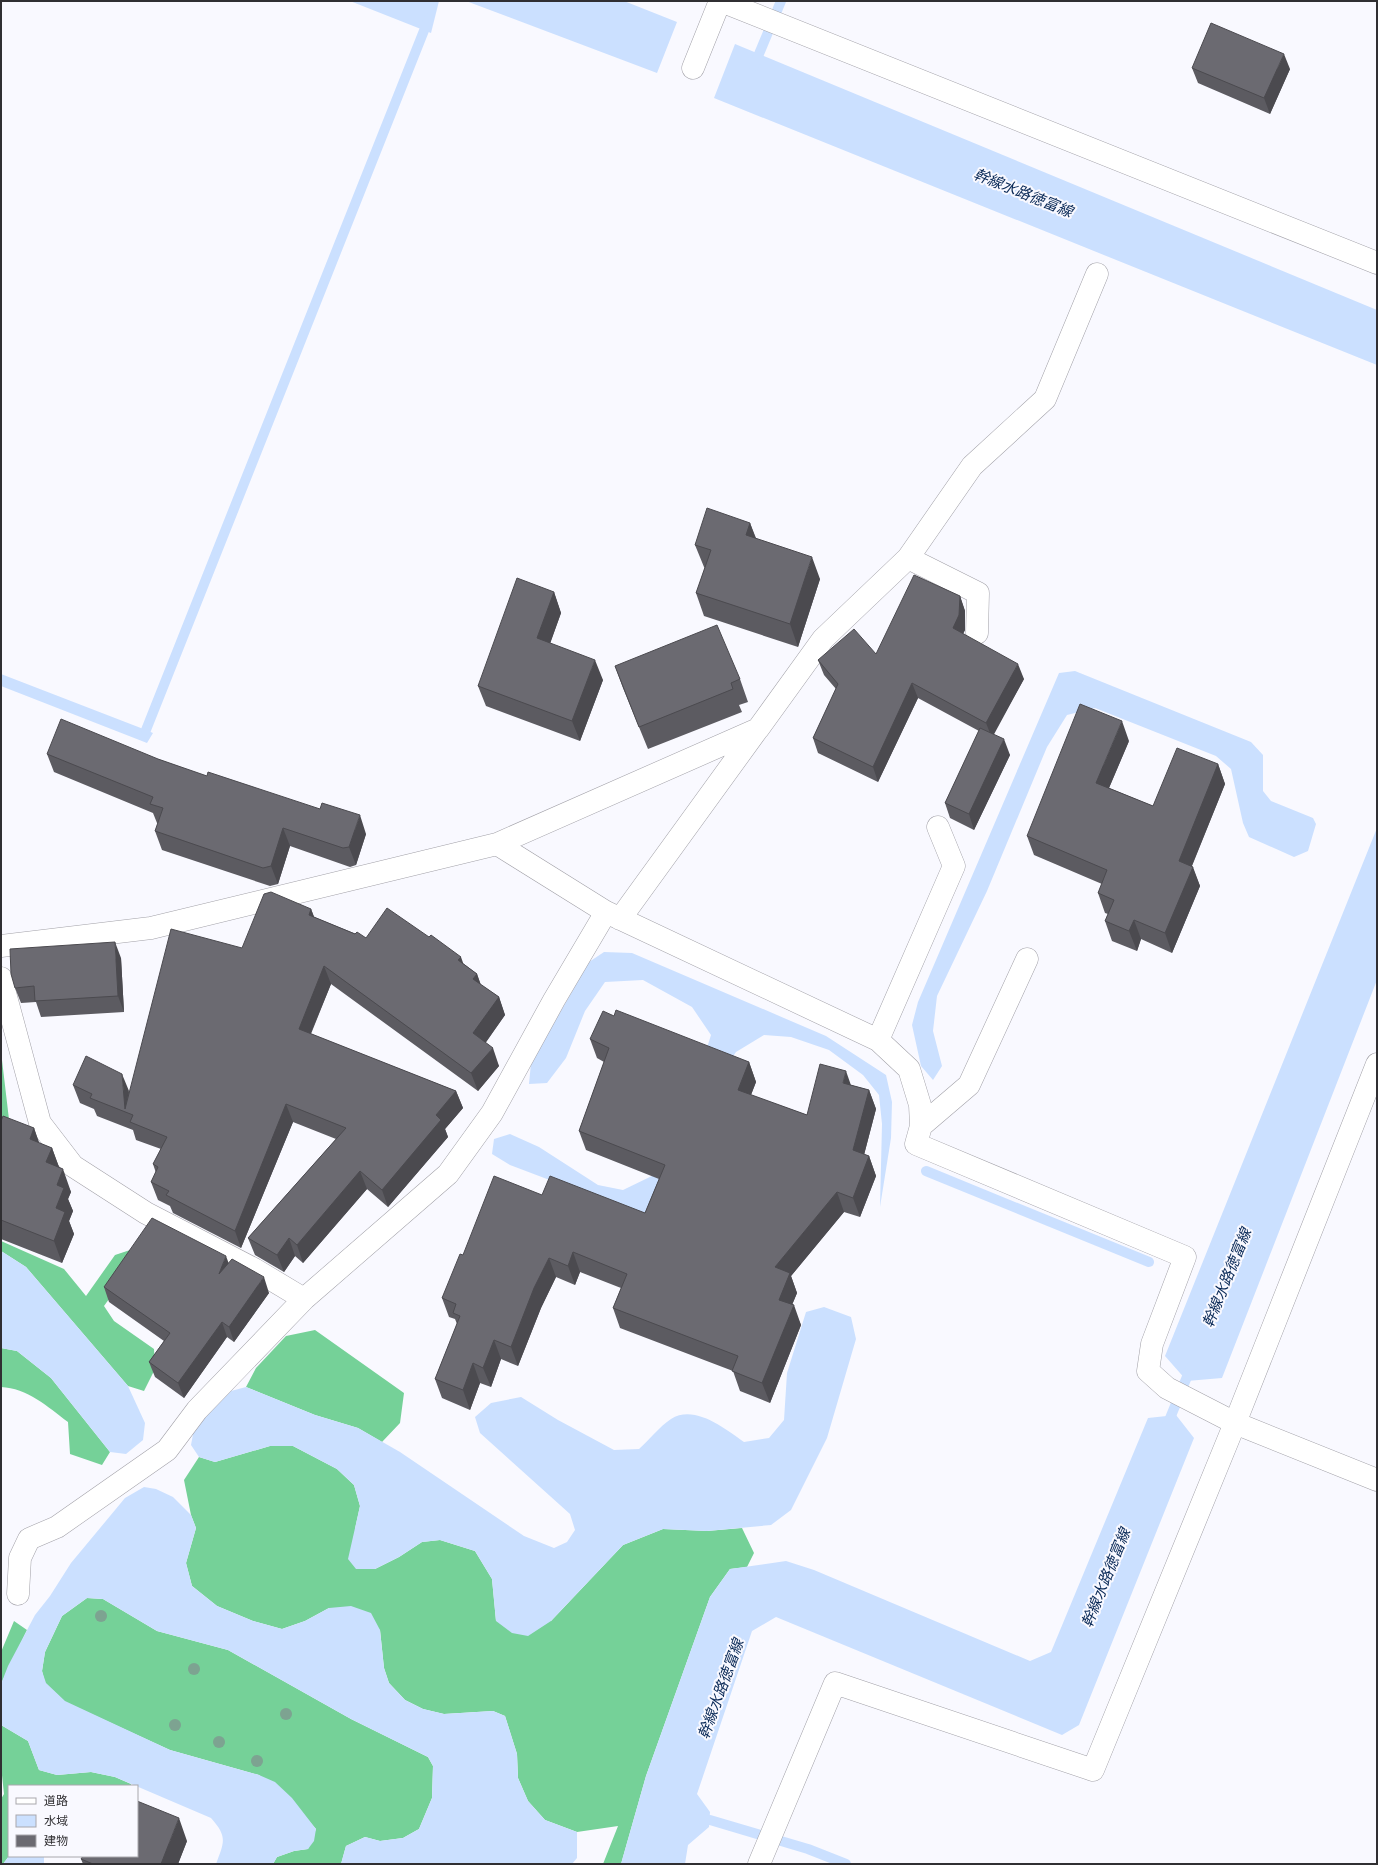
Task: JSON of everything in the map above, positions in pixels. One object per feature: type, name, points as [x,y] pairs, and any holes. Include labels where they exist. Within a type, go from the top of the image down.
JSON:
[{"type":"street","points":[[693,68],[720,1],[1377,263]]},
{"type":"street","points":[[18,1594],[20,1558],[29,1540],[57,1527],[167,1450],[197,1410],[304,1299],[448,1174],[492,1113],[554,1000],[613,916],[758,729],[823,638],[908,558],[972,466],[1046,399],[1098,274]]},
{"type":"street","points":[[908,558],[978,593],[977,633]]},
{"type":"street","points":[[1,946],[151,928],[497,844],[758,729]]},
{"type":"street","points":[[878,1040],[954,866],[938,827]]},
{"type":"street","points":[[497,844],[613,916],[878,1040],[909,1068],[920,1105],[921,1126],[916,1144],[1185,1257],[1152,1344],[1148,1371],[1167,1388],[1235,1423],[1377,1480]]},
{"type":"street","points":[[921,1126],[969,1085],[1027,959]]},
{"type":"street","points":[[1,978],[40,1123],[73,1166],[146,1213],[254,1268],[304,1299]]},
{"type":"street","points":[[765,1862],[835,1683],[1093,1770],[1235,1423],[1377,1064]]},
{"type":"green space","points":[[2,1060],[10,1128],[1,1149],[1,1061]]},
{"type":"green space","points":[[1,1241],[64,1269],[86,1296],[115,1255],[130,1250],[139,1257],[104,1306],[114,1321],[154,1349],[155,1369],[144,1391],[128,1386],[26,1267],[1,1251]]},
{"type":"green space","points":[[315,1330],[404,1393],[400,1423],[382,1442],[358,1428],[315,1415],[246,1387],[256,1368],[286,1336]]},
{"type":"green space","points":[[1,1348],[17,1351],[51,1378],[110,1452],[102,1465],[70,1454],[68,1422],[37,1399],[11,1388],[1,1387]]},
{"type":"green space","points":[[270,1446],[293,1446],[337,1469],[354,1485],[360,1506],[355,1529],[375,1569],[399,1557],[422,1542],[440,1540],[475,1551],[492,1579],[496,1621],[551,1621],[623,1545],[663,1529],[707,1531],[742,1528],[754,1553],[747,1567],[730,1569],[710,1597],[646,1776],[621,1864],[603,1864],[618,1826],[577,1832],[545,1820],[528,1801],[518,1778],[517,1754],[505,1716],[493,1711],[444,1714],[423,1709],[405,1700],[389,1683],[384,1668],[380,1630],[329,1608],[305,1621],[282,1629],[253,1621],[217,1606],[192,1586],[186,1563],[196,1528],[191,1515],[184,1480],[199,1457],[215,1462]]},
{"type":"green space","points":[[87,1598],[103,1599],[157,1631],[228,1650],[351,1719],[428,1757],[433,1766],[432,1798],[419,1829],[403,1838],[380,1841],[365,1837],[346,1846],[341,1864],[273,1864],[277,1857],[294,1851],[308,1849],[316,1829],[259,1775],[170,1750],[65,1702],[45,1683],[42,1671],[45,1652],[62,1616]]},
{"type":"green space","points":[[14,1621],[27,1630],[1,1684],[1,1652]]},
{"type":"green space","points":[[1,1725],[28,1741],[39,1770],[57,1775],[91,1772],[115,1777],[131,1785],[8,1785],[8,1857],[3,1864],[1,1864],[1,1799],[4,1794],[1,1766]]},
{"type":"water","points":[[350,1],[439,1],[431,33]]},
{"type":"water","points":[[466,1],[624,1],[677,22],[657,73]]},
{"type":"water","points":[[735,44],[1377,310],[1377,365],[714,98]]},
{"type":"water","points":[[1075,671],[1251,742],[1263,755],[1263,791],[1271,801],[1313,818],[1316,824],[1308,851],[1294,857],[1249,837],[1243,823],[1231,769],[1216,756],[1095,708],[1067,715],[1047,747],[987,891],[937,996],[933,1031],[942,1066],[933,1080],[921,1066],[912,1025],[918,1002],[1059,673]]},
{"type":"water","points":[[1,674],[153,733],[147,743],[1,686]]},
{"type":"water","points":[[1377,828],[1377,980],[1222,1378],[1187,1381],[1165,1356]]},
{"type":"water","points":[[604,952],[632,953],[826,1036],[886,1075],[892,1102],[891,1138],[880,1207],[882,1124],[879,1095],[863,1075],[829,1050],[791,1037],[764,1035],[736,1052],[714,1085],[651,1213],[634,1212],[510,1165],[492,1154],[494,1139],[510,1134],[539,1147],[598,1185],[623,1190],[656,1174],[682,1127],[711,1035],[692,1007],[643,980],[605,982],[585,1011],[566,1058],[547,1083],[529,1084],[531,1063],[589,962]]},
{"type":"water","points":[[1,1251],[26,1267],[128,1386],[145,1423],[143,1440],[126,1454],[110,1452],[51,1378],[17,1351],[1,1348]]},
{"type":"water","points":[[824,1307],[851,1317],[856,1339],[827,1438],[791,1510],[771,1525],[707,1531],[663,1529],[623,1545],[551,1621],[528,1636],[512,1633],[496,1621],[492,1579],[475,1551],[440,1540],[422,1542],[399,1557],[375,1569],[356,1569],[348,1559],[360,1506],[354,1485],[337,1469],[293,1446],[270,1446],[215,1462],[199,1457],[191,1445],[194,1429],[231,1391],[246,1387],[315,1415],[358,1428],[400,1452],[524,1536],[554,1548],[567,1542],[575,1530],[570,1514],[480,1433],[475,1417],[491,1403],[521,1397],[558,1420],[614,1450],[639,1449],[671,1419],[680,1415],[690,1414],[700,1416],[719,1425],[744,1442],[769,1438],[784,1420],[787,1373],[806,1312]]},
{"type":"water","points":[[1176,1415],[1194,1438],[1079,1725],[1062,1735],[776,1617],[752,1631],[697,1794],[710,1812],[709,1827],[688,1845],[685,1864],[621,1864],[646,1776],[710,1597],[730,1569],[786,1561],[814,1570],[1030,1661],[1051,1652],[1148,1418]]},
{"type":"water","points":[[144,1487],[156,1489],[173,1497],[191,1515],[196,1528],[186,1563],[192,1586],[217,1606],[253,1621],[282,1629],[305,1621],[329,1608],[351,1606],[371,1613],[380,1630],[384,1668],[389,1683],[405,1700],[423,1709],[444,1714],[493,1711],[505,1716],[517,1754],[518,1778],[528,1801],[545,1820],[577,1832],[577,1858],[572,1864],[341,1864],[346,1846],[365,1837],[380,1841],[403,1838],[419,1829],[432,1798],[433,1766],[428,1757],[351,1719],[228,1650],[157,1631],[103,1599],[87,1598],[62,1616],[45,1652],[42,1671],[46,1683],[65,1701],[170,1750],[259,1775],[275,1782],[292,1798],[316,1829],[314,1841],[308,1849],[294,1851],[277,1857],[273,1864],[216,1864],[223,1840],[220,1830],[211,1818],[138,1787],[138,1785],[134,1785],[115,1777],[91,1772],[57,1775],[39,1770],[28,1741],[1,1725],[1,1684],[8,1666],[35,1615],[50,1596],[71,1563],[125,1498]]},
{"type":"water","points":[[8,1857],[44,1857],[44,1864],[3,1864]]},
{"type":"building","points":[[1211,23],[1284,54],[1264,98],[1192,68]]},
{"type":"building","points":[[707,508],[750,523],[746,535],[812,557],[790,624],[696,593],[711,550],[695,545]]},
{"type":"building","points":[[914,575],[960,596],[959,615],[953,628],[1018,664],[986,723],[912,683],[873,767],[813,738],[838,684],[818,660],[854,629],[876,654]]},
{"type":"building","points":[[517,578],[554,592],[537,638],[595,660],[572,721],[478,686]]},
{"type":"building","points":[[717,625],[740,679],[731,683],[733,689],[639,727],[615,666]]},
{"type":"building","points":[[1080,704],[1122,721],[1096,783],[1153,806],[1177,748],[1218,764],[1179,861],[1193,867],[1165,933],[1134,920],[1129,931],[1105,921],[1114,900],[1098,893],[1107,870],[1027,836]]},
{"type":"building","points":[[61,719],[158,759],[207,776],[208,772],[320,809],[322,803],[360,815],[349,847],[343,848],[283,828],[271,866],[263,868],[155,831],[163,808],[150,804],[153,797],[47,754]]},
{"type":"building","points":[[980,728],[1004,739],[969,814],[945,803]]},
{"type":"building","points":[[271,892],[311,909],[309,915],[355,934],[357,932],[366,938],[387,908],[429,937],[431,935],[461,957],[458,960],[477,974],[473,979],[499,997],[473,1033],[493,1048],[471,1073],[324,966],[299,1029],[456,1091],[436,1115],[441,1120],[382,1190],[360,1171],[297,1245],[289,1238],[277,1255],[248,1238],[346,1128],[286,1104],[235,1231],[166,1195],[169,1191],[151,1182],[158,1167],[153,1164],[167,1137],[130,1122],[133,1115],[90,1098],[92,1094],[73,1085],[86,1056],[122,1074],[125,1109],[171,929],[242,948],[264,894]]},
{"type":"building","points":[[115,942],[118,996],[35,1001],[34,986],[15,988],[11,974],[10,949]]},
{"type":"building","points":[[616,1010],[749,1062],[738,1090],[807,1115],[820,1064],[846,1071],[843,1083],[869,1090],[853,1150],[869,1156],[853,1198],[837,1192],[775,1267],[790,1273],[779,1300],[794,1305],[762,1383],[732,1371],[738,1356],[613,1308],[627,1274],[573,1252],[568,1266],[549,1258],[534,1288],[511,1347],[494,1340],[483,1368],[473,1363],[463,1390],[435,1379],[460,1316],[453,1313],[456,1304],[442,1298],[460,1254],[463,1255],[494,1176],[542,1195],[550,1176],[645,1213],[665,1165],[579,1131],[609,1048],[590,1039],[603,1011],[614,1016]]},
{"type":"building","points":[[3,1116],[34,1128],[30,1139],[52,1148],[46,1162],[63,1169],[57,1185],[64,1188],[56,1208],[65,1212],[54,1241],[1,1220],[1,1121]]},
{"type":"building","points":[[152,1218],[226,1256],[219,1274],[232,1259],[264,1277],[229,1327],[222,1322],[178,1383],[149,1362],[170,1333],[104,1287]]},
{"type":"building","points":[[138,1801],[179,1818],[161,1864],[93,1864],[81,1859],[82,1857],[138,1857]]},
{"type":"waterway","name":"幹線水路徳富線","points":[[754,66],[781,1]]},
{"type":"waterway","points":[[146,730],[429,18]]},
{"type":"waterway","points":[[926,1171],[1149,1262]]},
{"type":"waterway","name":"幹線水路徳富線","points":[[1166,1428],[1191,1367]]},
{"type":"waterway","points":[[710,1820],[808,1849],[846,1864]]}]
